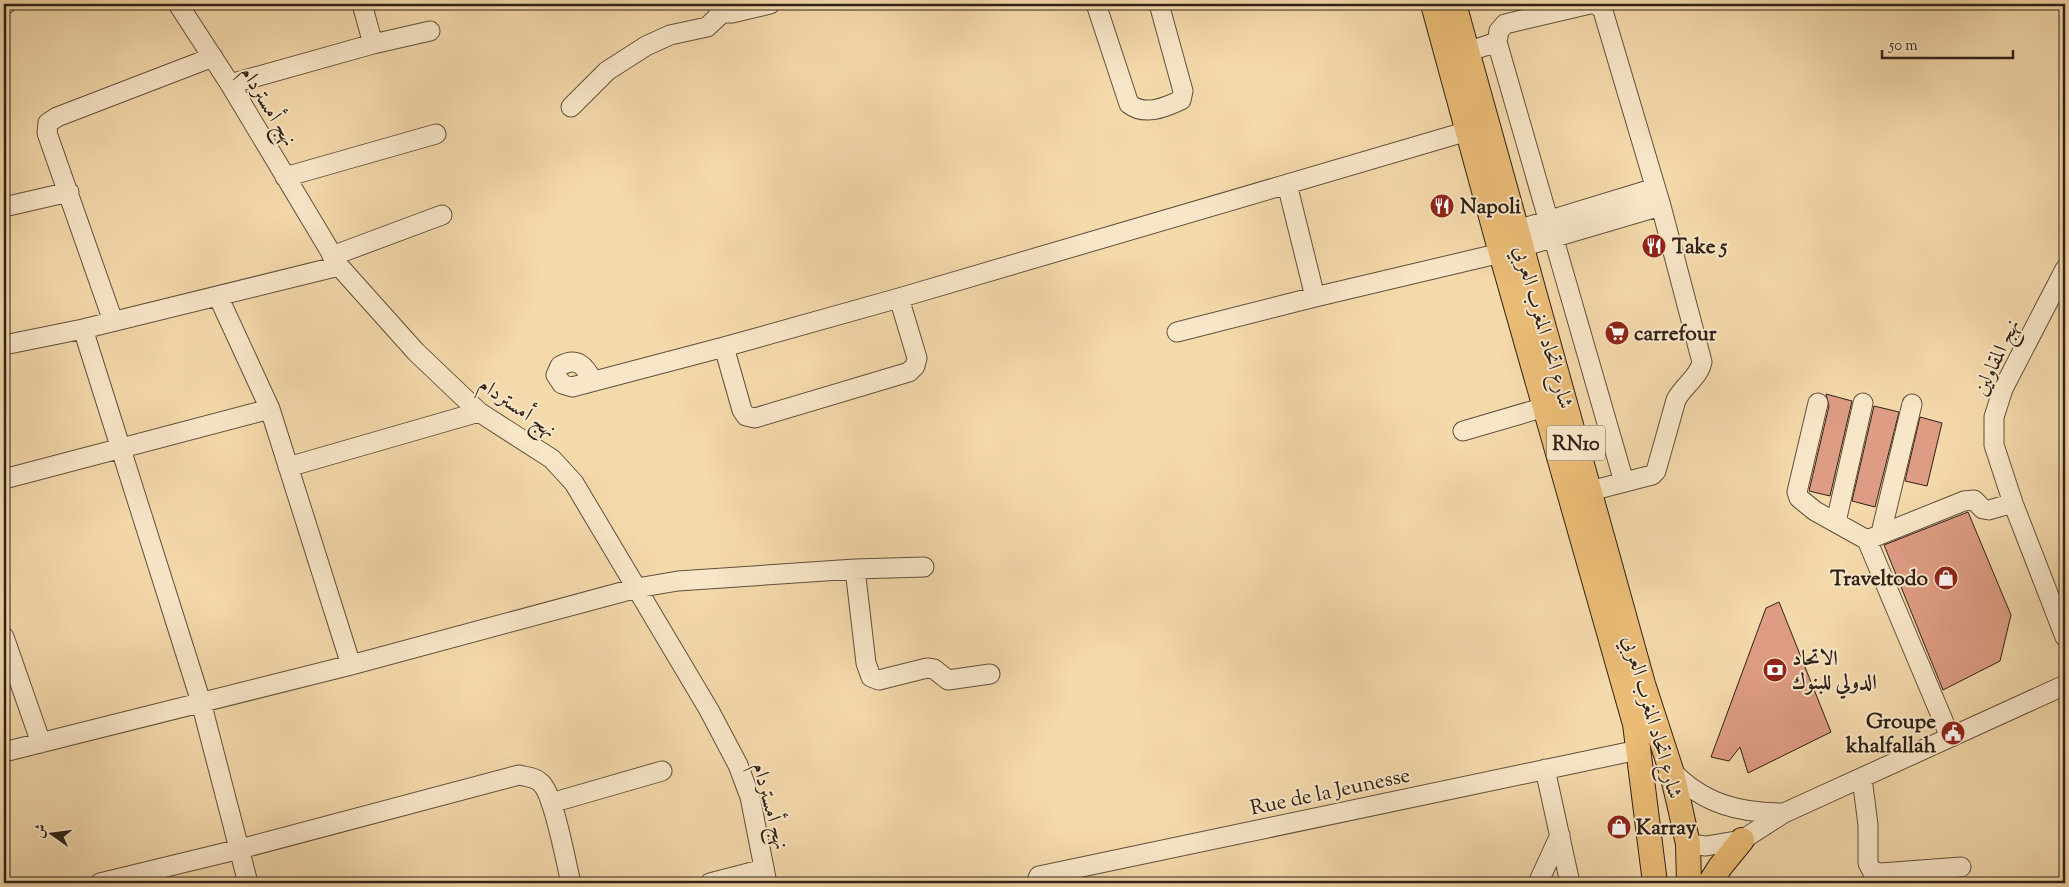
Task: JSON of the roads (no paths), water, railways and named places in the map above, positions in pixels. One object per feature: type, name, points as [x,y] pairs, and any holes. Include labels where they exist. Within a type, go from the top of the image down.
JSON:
[{"type":"main road","name":"شارع اتحاد المغرب العربي","points":[[1433,4],[1468,131],[1513,244],[1590,492],[1643,684],[1671,770],[1688,844],[1689,883]]},
{"type":"main road","name":"شارع اتحاد المغرب العربي","points":[[1454,4],[1513,244],[1545,407],[1635,724],[1655,883]]},
{"type":"main road","points":[[1638,750],[1650,787],[1664,814],[1688,844]]},
{"type":"main road","points":[[1710,883],[1720,867],[1742,840]]},
{"type":"street","name":"نهج أمستردام","points":[[178,4],[230,84],[336,261],[416,352],[479,412],[552,458],[574,484],[637,588],[738,765],[750,797],[765,876]]},
{"type":"street","points":[[362,4],[373,44]]},
{"type":"street","points":[[571,107],[607,72],[646,46],[670,35],[708,27],[719,8],[732,13],[770,4]]},
{"type":"street","points":[[1096,4],[1129,104],[1144,111],[1181,100],[1182,91],[1158,4]]},
{"type":"street","points":[[1590,492],[1652,475],[1656,472],[1676,400],[1698,372],[1702,362],[1661,206],[1603,11],[1598,5],[1591,4],[1505,24],[1499,31],[1497,42],[1624,482]]},
{"type":"street","points":[[230,84],[373,44],[430,31]]},
{"type":"street","points":[[1467,52],[1497,42]]},
{"type":"street","points":[[112,321],[69,192],[47,133],[48,123],[56,117],[213,57]]},
{"type":"street","points":[[593,381],[899,298],[1468,131]]},
{"type":"street","points":[[285,177],[436,134]]},
{"type":"street","points":[[1287,184],[1315,297]]},
{"type":"street","points":[[1177,332],[1513,244],[1655,188]]},
{"type":"street","points":[[4,207],[69,192]]},
{"type":"street","points":[[1552,229],[1661,206]]},
{"type":"street","points":[[4,345],[83,329],[218,296],[336,261],[442,215]]},
{"type":"street","name":"نهج المقاولين","points":[[2065,269],[2003,389],[1994,417],[1994,445],[2013,503],[2065,637]]},
{"type":"street","points":[[218,296],[270,409],[351,665]]},
{"type":"street","points":[[724,347],[742,410],[746,416],[755,418],[909,372],[915,366],[917,358],[899,298]]},
{"type":"street","points":[[83,329],[201,702],[248,883]]},
{"type":"street","points":[[1818,403],[1797,492],[1799,498],[1815,511],[1836,522],[1874,536],[1964,501],[1974,500],[1983,509],[1989,510],[2013,503]]},
{"type":"street","points":[[1836,522],[1863,403]]},
{"type":"street","points":[[1912,404],[1874,536],[1950,737]]},
{"type":"street","points":[[1463,431],[1545,407]]},
{"type":"street","points":[[4,479],[270,409]]},
{"type":"street","points":[[288,467],[479,412]]},
{"type":"street","points":[[4,752],[351,665],[637,588],[678,581],[924,566]]},
{"type":"street","points":[[855,569],[866,663],[871,677],[879,680],[928,668],[934,669],[948,680],[990,674]]},
{"type":"street","points":[[4,637],[41,742]]},
{"type":"street","points":[[1688,844],[1706,846],[1742,840],[1784,813],[2065,685]]},
{"type":"street","name":"Rue de la Jeunesse","points":[[1036,883],[1039,876],[1638,750]]},
{"type":"street","points":[[1546,769],[1570,883]]},
{"type":"street","points":[[1671,770],[1684,784],[1726,807],[1748,812],[1784,813]]},
{"type":"street","points":[[550,802],[662,771]]},
{"type":"street","points":[[100,883],[240,849],[520,776],[538,780],[543,785],[550,802],[571,883]]},
{"type":"street","points":[[1862,778],[1868,825],[1868,864],[1872,871],[1881,874],[1961,867]]},
{"type":"street","points":[[1538,883],[1560,835]]},
{"type":"street","points":[[710,883],[765,876]]},
{"type":"place","name":"Napoli","points":[[1442,206]]},
{"type":"place","name":"Take 5","points":[[1654,246]]},
{"type":"place","name":"carrefour","points":[[1617,333]]},
{"type":"place","name":"Traveltodo","points":[[1946,578]]},
{"type":"place","name":"الاتحاد الدولي للبنوك","points":[[1775,670]]},
{"type":"place","name":"Groupe khalfallah","points":[[1953,733]]},
{"type":"place","name":"Karray","points":[[1619,827]]}]
